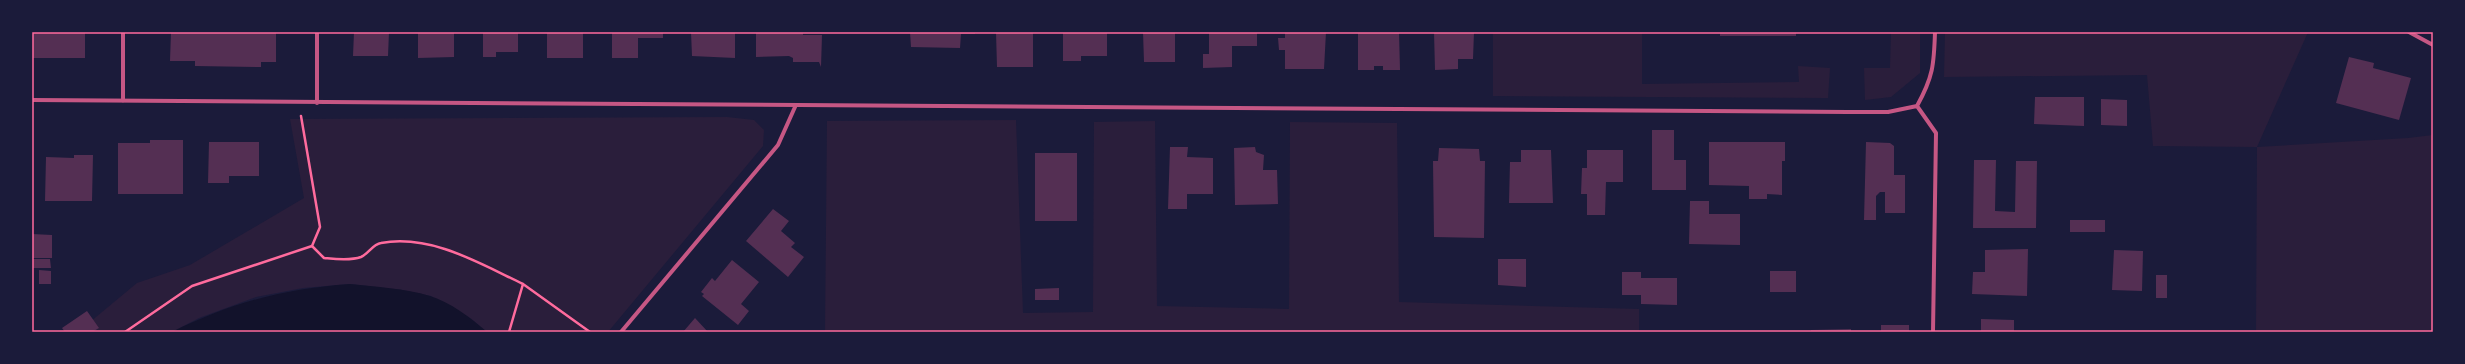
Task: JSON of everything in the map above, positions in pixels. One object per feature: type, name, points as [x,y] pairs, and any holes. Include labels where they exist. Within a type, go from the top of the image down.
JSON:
[{"type":"street","points":[[122,101],[123,32]]},
{"type":"street","points":[[317,32],[317,103]]},
{"type":"street","points":[[32,100],[795,107],[1888,112],[1917,106],[1930,82],[1934,57],[1935,32]]},
{"type":"street","points":[[2409,32],[2433,45]]},
{"type":"street","points":[[1917,106],[1936,133],[1933,332]]},
{"type":"street","points":[[621,332],[778,145],[795,107]]},
{"type":"path","points":[[125,332],[192,286],[312,246],[320,228],[299,103]]},
{"type":"path","points":[[312,246],[324,258],[344,259],[361,257],[379,243],[410,242],[449,250],[523,284],[590,332]]},
{"type":"path","points":[[509,332],[523,284]]},
{"type":"shaded area","points":[[1493,32],[1642,32],[1642,84],[1799,82],[1798,66],[1830,68],[1828,98],[1493,96]]},
{"type":"shaded area","points":[[1891,32],[1920,32],[1920,73],[1891,97],[1865,100],[1864,68],[1890,68]]},
{"type":"shaded area","points":[[1945,32],[2308,32],[2257,147],[2153,146],[2147,75],[1944,77]]},
{"type":"shaded area","points":[[727,117],[754,120],[764,130],[763,146],[608,332],[487,332],[470,318],[431,296],[402,290],[350,284],[303,288],[256,297],[199,318],[172,332],[78,332],[137,283],[190,265],[304,198],[290,119]]},
{"type":"shaded area","points":[[1016,120],[1023,313],[1093,312],[1094,122],[1155,121],[1157,306],[1289,309],[1290,122],[1397,123],[1399,302],[1639,309],[1639,332],[825,332],[827,121]]},
{"type":"shaded area","points":[[2433,135],[2433,332],[2256,332],[2257,147],[2408,138]]},
{"type":"shaded area","points":[[350,284],[400,289],[430,296],[445,302],[460,311],[487,332],[172,332],[237,305],[280,293]]},
{"type":"building","points":[[32,32],[85,32],[85,58],[32,58]]},
{"type":"building","points":[[171,32],[276,32],[276,62],[261,62],[261,67],[195,66],[195,61],[170,61]]},
{"type":"building","points":[[354,32],[389,32],[388,56],[353,56]]},
{"type":"building","points":[[418,32],[454,32],[454,57],[418,58]]},
{"type":"building","points":[[483,32],[518,32],[518,52],[496,52],[496,57],[483,57]]},
{"type":"building","points":[[547,32],[583,32],[583,58],[547,58]]},
{"type":"building","points":[[612,32],[663,32],[663,38],[638,38],[638,58],[612,58]]},
{"type":"building","points":[[691,32],[735,32],[735,58],[692,56]]},
{"type":"building","points":[[756,32],[803,32],[803,35],[822,35],[821,67],[819,62],[793,62],[793,58],[789,56],[756,57]]},
{"type":"building","points":[[910,32],[975,32],[975,34],[961,34],[960,48],[911,47]]},
{"type":"building","points":[[996,32],[1033,32],[1033,67],[997,67]]},
{"type":"building","points":[[1063,32],[1107,32],[1107,56],[1081,56],[1081,61],[1063,61]]},
{"type":"building","points":[[1143,32],[1175,32],[1175,62],[1144,62]]},
{"type":"building","points":[[1209,32],[1257,32],[1257,46],[1232,46],[1232,67],[1203,68],[1203,54],[1209,54]]},
{"type":"building","points":[[1285,32],[1326,32],[1324,69],[1285,69],[1285,50],[1279,50],[1278,38],[1285,38]]},
{"type":"building","points":[[1358,32],[1399,32],[1400,70],[1383,70],[1383,66],[1374,66],[1374,70],[1358,70]]},
{"type":"building","points":[[1434,32],[1474,32],[1473,59],[1458,59],[1458,69],[1435,70]]},
{"type":"building","points":[[1720,32],[1796,32],[1796,36],[1720,36]]},
{"type":"building","points":[[2349,57],[2374,63],[2373,68],[2411,78],[2399,120],[2336,103]]},
{"type":"building","points":[[2035,97],[2084,97],[2084,126],[2034,124]]},
{"type":"building","points":[[2101,99],[2127,100],[2127,126],[2101,125]]},
{"type":"building","points":[[1652,130],[1674,130],[1674,160],[1686,160],[1686,190],[1652,190]]},
{"type":"building","points":[[150,140],[183,140],[183,194],[118,194],[118,143],[150,143]]},
{"type":"building","points":[[209,142],[259,142],[259,176],[229,176],[229,183],[208,183]]},
{"type":"building","points":[[1709,142],[1785,142],[1785,161],[1782,161],[1782,195],[1767,194],[1767,199],[1749,199],[1749,186],[1709,185]]},
{"type":"building","points":[[1866,142],[1890,143],[1894,146],[1894,175],[1905,175],[1905,213],[1885,213],[1885,192],[1880,192],[1876,196],[1876,220],[1864,220]]},
{"type":"building","points":[[1170,147],[1188,147],[1187,157],[1213,158],[1213,194],[1187,194],[1187,209],[1168,209]]},
{"type":"building","points":[[1255,147],[1256,152],[1264,155],[1263,170],[1277,170],[1278,204],[1235,205],[1234,148]]},
{"type":"building","points":[[1439,148],[1479,149],[1480,161],[1485,161],[1484,238],[1434,237],[1433,161],[1438,161]]},
{"type":"building","points":[[1521,150],[1551,150],[1553,203],[1509,203],[1510,162],[1521,162]]},
{"type":"building","points":[[1587,150],[1623,150],[1623,182],[1606,182],[1605,215],[1587,215],[1587,194],[1581,194],[1582,168],[1587,168]]},
{"type":"building","points":[[1035,153],[1077,153],[1077,221],[1035,221]]},
{"type":"building","points":[[74,155],[93,155],[92,201],[45,201],[46,157],[74,158]]},
{"type":"building","points":[[1974,160],[1996,160],[1995,211],[2015,212],[2016,161],[2037,161],[2036,228],[1973,228]]},
{"type":"building","points":[[1690,201],[1709,201],[1709,214],[1740,214],[1740,245],[1689,244]]},
{"type":"building","points":[[773,209],[789,221],[781,231],[795,243],[791,247],[804,257],[788,277],[746,241]]},
{"type":"building","points":[[2070,220],[2105,220],[2105,232],[2070,232]]},
{"type":"building","points":[[32,234],[52,235],[52,258],[32,258]]},
{"type":"building","points":[[2028,249],[2027,296],[1972,294],[1973,272],[1985,272],[1985,250]]},
{"type":"building","points":[[2114,250],[2143,251],[2142,291],[2112,290]]},
{"type":"building","points":[[32,259],[50,259],[51,268],[32,268]]},
{"type":"building","points":[[1498,259],[1526,259],[1526,287],[1498,285]]},
{"type":"building","points":[[732,260],[759,282],[741,304],[749,311],[738,325],[702,296],[704,294],[701,292],[712,278],[715,281]]},
{"type":"building","points":[[39,270],[51,271],[51,284],[39,284]]},
{"type":"building","points":[[1770,271],[1796,271],[1796,292],[1770,292]]},
{"type":"building","points":[[1622,272],[1641,272],[1641,278],[1677,278],[1677,305],[1641,304],[1641,295],[1622,295]]},
{"type":"building","points":[[2156,275],[2167,275],[2167,298],[2156,298]]},
{"type":"building","points":[[1059,288],[1059,300],[1035,300],[1035,289]]},
{"type":"building","points":[[87,311],[99,328],[92,332],[65,332],[62,328]]},
{"type":"building","points":[[695,318],[708,332],[683,332]]},
{"type":"building","points":[[1981,319],[2014,320],[2014,332],[1981,332]]},
{"type":"building","points":[[1881,325],[1909,325],[1909,332],[1881,332]]},
{"type":"building","points":[[1851,329],[1851,332],[1811,332],[1811,330]]}]
